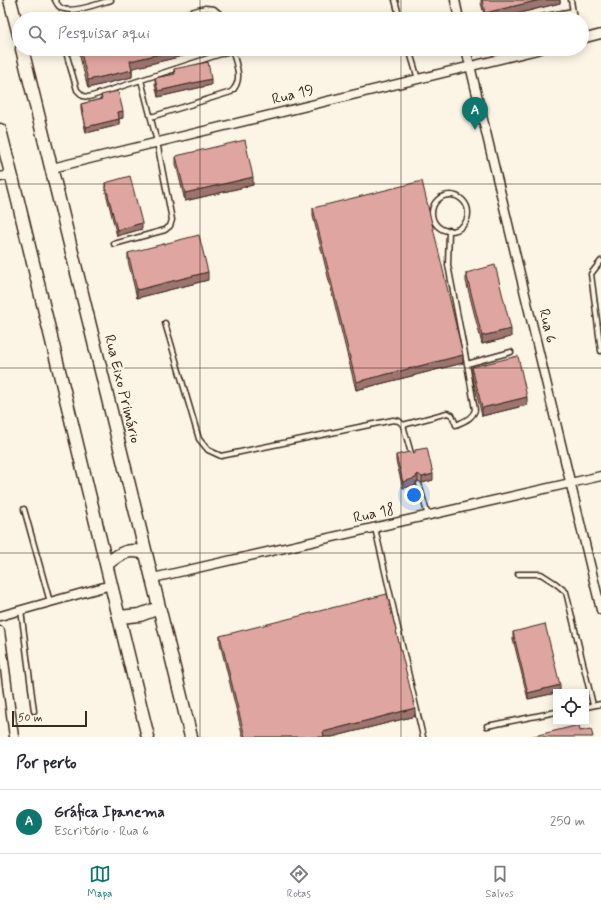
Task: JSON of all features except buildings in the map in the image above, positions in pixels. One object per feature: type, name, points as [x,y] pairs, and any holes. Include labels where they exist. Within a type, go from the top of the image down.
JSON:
[{"type":"street","points":[[10,0],[13,12]]},
{"type":"street","points":[[455,0],[458,12]]},
{"type":"street","points":[[589,37],[601,34]]},
{"type":"street","name":"Rua Eixo Primário","points":[[24,56],[191,737]]},
{"type":"street","name":"Rua 6","points":[[468,56],[570,484],[600,598],[601,610]]},
{"type":"street","name":"Rua 19","points":[[52,168],[513,56]]},
{"type":"street","points":[[0,130],[6,176],[107,564],[148,737]]},
{"type":"street","name":"Rua 18","points":[[153,578],[601,476]]},
{"type":"street","points":[[107,564],[119,554],[135,550],[145,553]]},
{"type":"street","points":[[0,616],[111,585]]},
{"type":"street","points":[[119,617],[140,615],[159,608]]},
{"type":"street","points":[[0,631],[14,737]]},
{"type":"lane","points":[[55,0],[57,5],[64,9],[74,9],[111,0]]},
{"type":"lane","points":[[395,0],[398,12]]},
{"type":"lane","points":[[568,12],[573,11],[570,0]]},
{"type":"lane","points":[[191,12],[205,8],[214,8],[218,12]]},
{"type":"lane","points":[[67,56],[77,90],[83,96],[90,97],[214,56]]},
{"type":"lane","points":[[151,117],[231,92],[237,86],[240,79],[234,56]]},
{"type":"lane","points":[[411,56],[418,79]]},
{"type":"lane","points":[[114,244],[165,230],[170,226],[172,220],[157,142],[141,80]]},
{"type":"lane","points":[[452,195],[462,199],[465,203],[468,214],[464,224],[454,230],[449,230],[444,229],[435,222],[433,211],[437,201],[441,198],[452,195]]},
{"type":"lane","points":[[403,425],[447,413],[452,415],[456,425],[474,415],[475,410],[448,265],[449,230]]},
{"type":"lane","points":[[601,261],[591,274],[601,351]]},
{"type":"lane","points":[[165,323],[199,439],[208,450],[221,456],[393,420],[399,421],[403,425],[412,457]]},
{"type":"lane","points":[[467,364],[512,352]]},
{"type":"lane","points":[[419,484],[428,516]]},
{"type":"lane","points":[[24,509],[50,602]]},
{"type":"lane","points":[[375,528],[423,737]]},
{"type":"lane","points":[[518,574],[542,574],[566,592],[593,705]]},
{"type":"lane","points":[[22,609],[34,711]]},
{"type":"lane","points":[[589,706],[601,704]]},
{"type":"lane","points":[[488,726],[553,713]]},
{"type":"place","name":"Gráfica Ipanema","points":[[475,130]]}]
